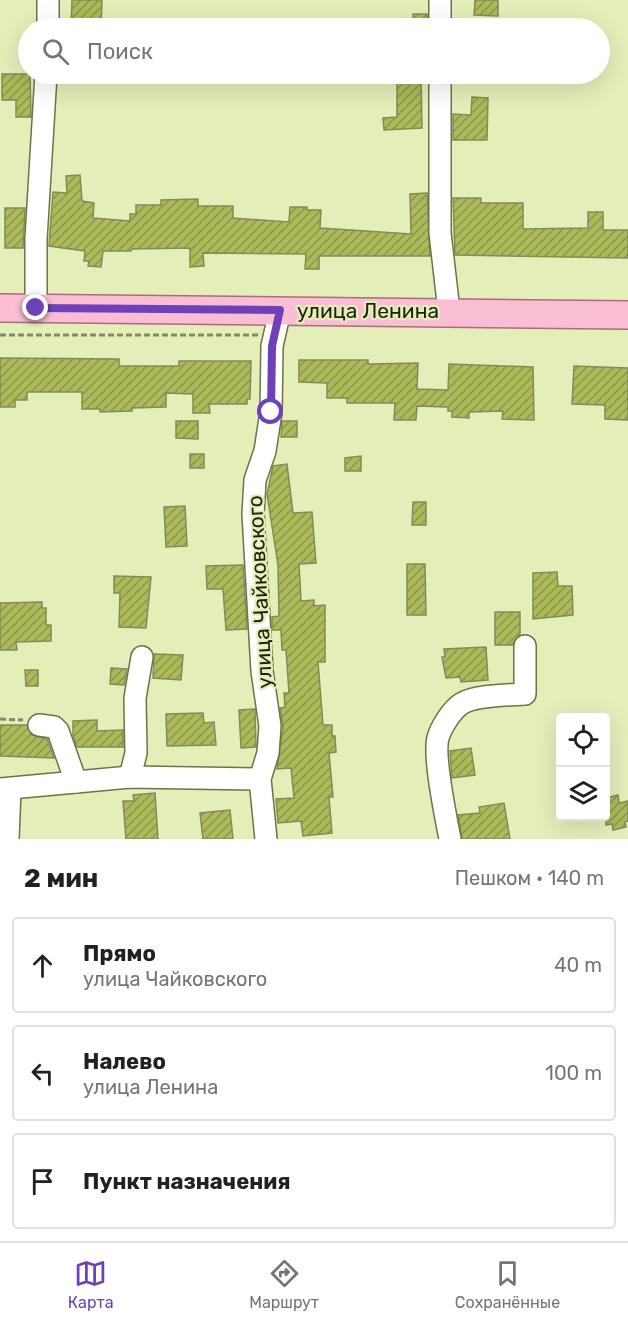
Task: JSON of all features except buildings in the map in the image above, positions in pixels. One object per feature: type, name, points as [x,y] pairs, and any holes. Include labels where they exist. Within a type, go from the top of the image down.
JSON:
[{"type":"main road","name":"улица Ленина","points":[[0,308],[36,308],[277,323],[449,311],[628,315]]},
{"type":"street","points":[[48,0],[48,18]]},
{"type":"street","points":[[440,0],[440,18]]},
{"type":"street","points":[[36,308],[36,239],[45,84]]},
{"type":"street","points":[[440,84],[440,233],[449,311]]},
{"type":"street","name":"улица Чайковского","points":[[266,839],[260,779],[268,753],[270,726],[262,671],[254,514],[255,480],[265,451],[271,412],[277,323]]},
{"type":"street","points":[[450,839],[442,800],[438,738],[448,719],[462,703],[497,695],[525,694],[525,646]]},
{"type":"street","points":[[130,777],[136,753],[135,698],[142,657]]},
{"type":"street","points":[[39,725],[54,727],[58,731],[76,782]]},
{"type":"street","points":[[8,839],[5,789],[130,777],[260,779]]},
{"type":"path","points":[[0,335],[277,323]]},
{"type":"route","points":[[36,308],[280,310],[272,346],[271,412]]}]
